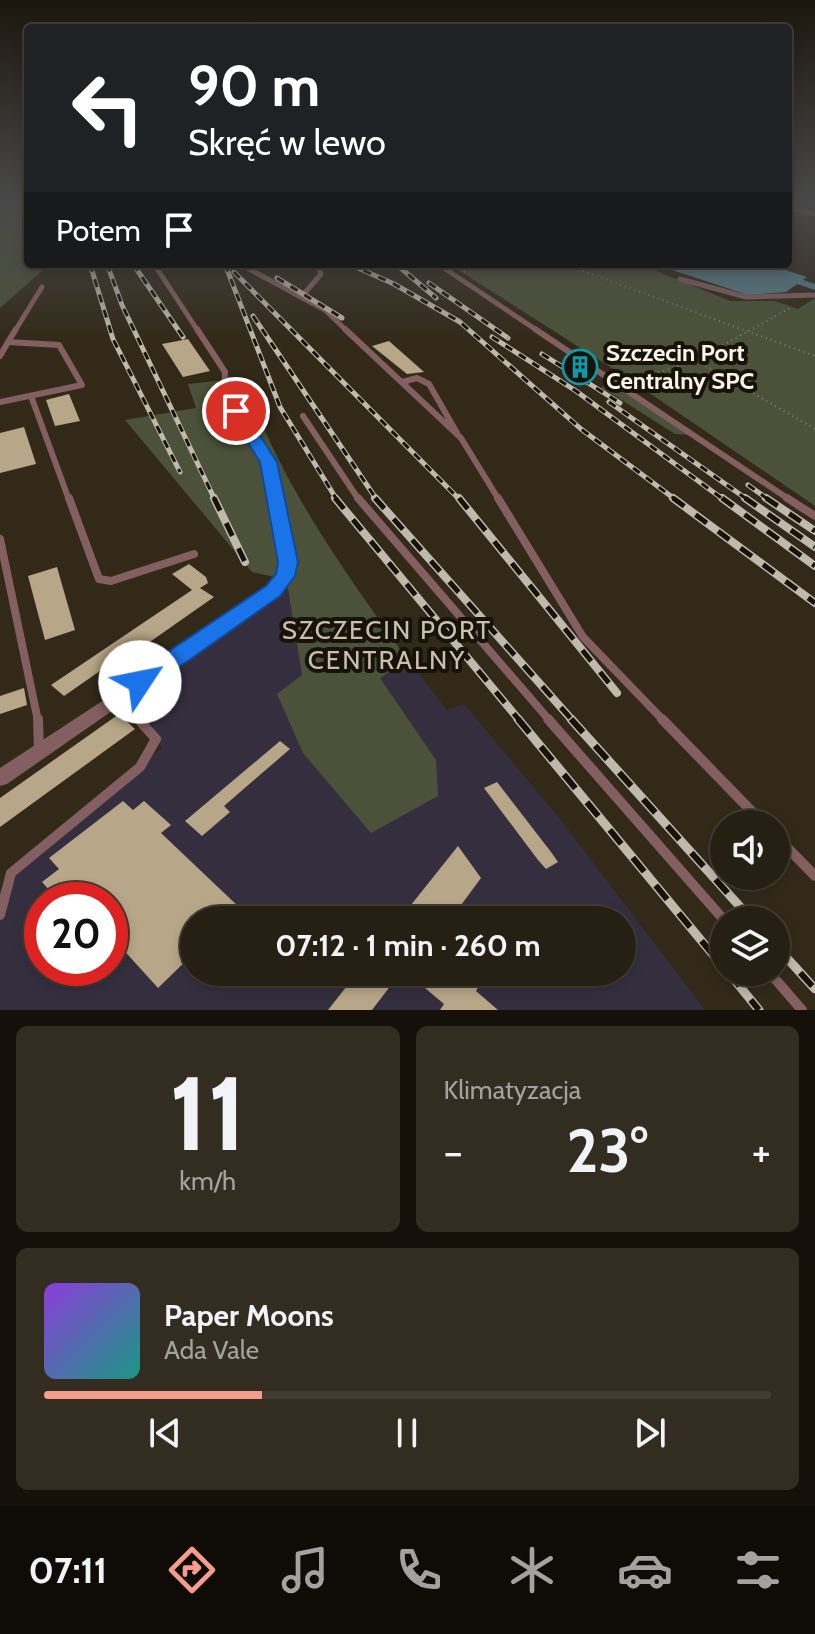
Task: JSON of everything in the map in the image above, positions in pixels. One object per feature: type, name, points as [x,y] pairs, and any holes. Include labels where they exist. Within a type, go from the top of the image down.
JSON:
[{"type":"street","points":[[0,778],[116,699]]},
{"type":"lane","points":[[0,915],[11,873],[122,784],[153,748],[156,739],[152,731],[116,699],[273,591],[285,576],[288,562],[266,456],[224,394],[225,372],[157,268]]},
{"type":"lane","points":[[248,268],[302,296],[333,317],[458,435]]},
{"type":"lane","points":[[302,296],[322,272],[320,268]]},
{"type":"lane","points":[[444,268],[815,516]]},
{"type":"lane","points":[[680,279],[742,298],[815,295]]},
{"type":"lane","points":[[0,356],[42,287]]},
{"type":"lane","points":[[792,298],[792,307]]},
{"type":"lane","points":[[533,337],[544,334]]},
{"type":"lane","points":[[0,402],[82,385],[59,345],[8,342]]},
{"type":"lane","points":[[402,382],[417,378],[429,384],[583,637],[750,810]]},
{"type":"lane","points":[[31,396],[99,579],[111,581],[194,554]]},
{"type":"lane","points":[[303,416],[338,473],[381,527],[712,906]]},
{"type":"lane","points":[[0,539],[37,704],[39,751]]},
{"type":"lane","points":[[790,850],[815,876]]},
{"type":"lane","points":[[781,986],[802,1010]]},
{"type":"path","points":[[463,273],[470,268]]},
{"type":"path","points":[[575,268],[815,356]]},
{"type":"path","points":[[632,381],[696,360],[792,307]]},
{"type":"path","points":[[696,360],[815,429]]},
{"type":"shaded area","points":[[288,589],[302,675],[436,760],[380,678],[408,660],[447,710],[464,704],[560,819],[626,906],[180,906],[180,986],[636,986],[636,919],[705,1010],[0,1010],[0,889],[162,748],[129,697]]},
{"type":"green space","points":[[0,248],[24,248],[24,268],[45,268],[0,308]]},
{"type":"green space","points":[[455,268],[650,268],[730,301],[775,301],[798,309],[815,298],[815,506],[632,381]]},
{"type":"green space","points":[[244,378],[295,490],[338,560],[408,660],[380,678],[436,760],[438,796],[371,833],[303,753],[277,694],[302,675],[288,589],[275,577],[252,572],[125,420],[196,408],[188,384]]},
{"type":"green space","points":[[612,384],[690,435],[675,434],[601,387]]},
{"type":"water","points":[[666,268],[779,268],[807,277],[786,292],[748,295]]},
{"type":"building","points":[[188,339],[210,371],[183,377],[162,344]]},
{"type":"building","points":[[389,341],[424,372],[407,374],[372,346]]},
{"type":"building","points":[[69,394],[80,421],[55,426],[46,400]]},
{"type":"building","points":[[24,427],[36,464],[0,473],[0,433]]},
{"type":"building","points":[[189,564],[206,577],[208,583],[200,588],[214,597],[104,674],[100,671],[64,696],[51,685],[192,590],[172,574]]},
{"type":"building","points":[[57,567],[75,630],[45,640],[28,576]]},
{"type":"building","points":[[24,688],[27,705],[0,714],[0,696]]},
{"type":"building","points":[[149,692],[171,710],[159,718],[138,700]]},
{"type":"building","points":[[119,714],[135,729],[0,827],[0,798]]},
{"type":"building","points":[[280,741],[290,749],[224,806],[230,812],[202,836],[185,821]]},
{"type":"building","points":[[497,782],[558,862],[546,869],[538,860],[484,788]]},
{"type":"building","points":[[123,801],[133,810],[144,801],[171,825],[161,833],[238,906],[180,906],[180,967],[158,988],[128,955],[128,882],[42,882],[59,869],[49,858]]},
{"type":"building","points":[[458,846],[481,878],[460,906],[410,906]]},
{"type":"building","points":[[347,986],[390,986],[372,1010],[328,1010]]},
{"type":"building","points":[[423,986],[479,986],[476,991],[498,1010],[440,1010],[444,1004]]},
{"type":"waterway","points":[[785,277],[815,287]]},
{"type":"railway","points":[[91,268],[113,339],[180,472]]},
{"type":"railway","points":[[108,268],[122,305],[215,500]]},
{"type":"railway","points":[[136,268],[183,337]]},
{"type":"railway","points":[[227,268],[280,407],[337,500]]},
{"type":"railway","points":[[358,268],[394,284],[460,322],[581,429],[676,500]]},
{"type":"railway","points":[[401,268],[436,298]]},
{"type":"railway","points":[[234,272],[460,500]]},
{"type":"railway","points":[[277,278],[342,318]]},
{"type":"railway","points":[[429,283],[508,338]]},
{"type":"railway","points":[[253,316],[377,500]]},
{"type":"railway","points":[[492,337],[576,391],[724,500]]},
{"type":"railway","points":[[542,354],[620,403]]},
{"type":"railway","points":[[609,402],[748,500]]},
{"type":"railway","points":[[748,485],[769,500]]},
{"type":"railway","points":[[214,498],[245,562]]},
{"type":"railway","points":[[335,498],[520,721]]},
{"type":"railway","points":[[375,498],[573,721]]},
{"type":"railway","points":[[459,498],[617,693]]},
{"type":"railway","points":[[673,498],[815,603]]},
{"type":"railway","points":[[722,498],[815,566]]},
{"type":"railway","points":[[745,498],[815,547]]},
{"type":"railway","points":[[766,498],[815,531]]},
{"type":"railway","points":[[518,719],[710,951]]},
{"type":"railway","points":[[571,719],[739,906]]},
{"type":"railway","points":[[790,961],[815,989]]},
{"type":"railway","points":[[739,986],[759,1010]]},
{"type":"place","name":"Szczecin Port Centralny SPC","points":[[580,367]]},
{"type":"district","name":"SZCZECIN PORT CENTRALNY","points":[[387,645]]},
{"type":"route","points":[[140,682],[273,591],[285,576],[288,562],[269,462],[236,411]]}]
